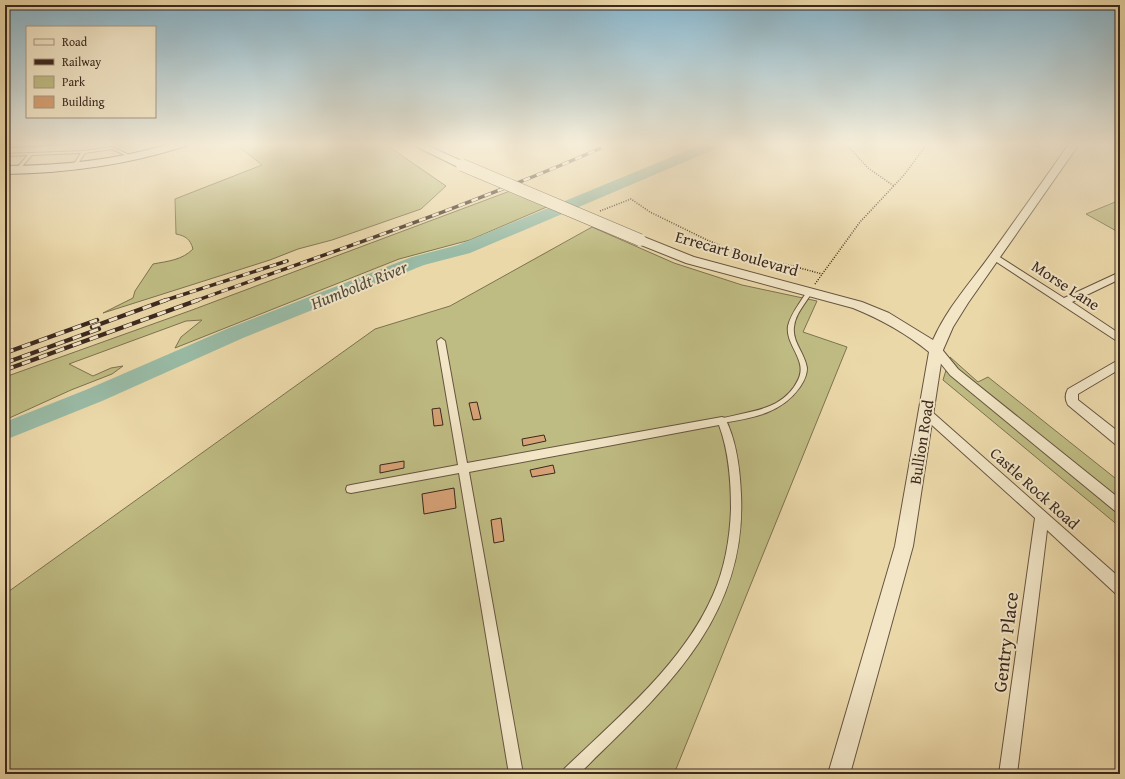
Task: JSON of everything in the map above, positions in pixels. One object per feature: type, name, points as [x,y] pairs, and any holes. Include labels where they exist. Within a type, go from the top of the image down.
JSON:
[{"type":"street","name":"Errecart Boulevard","points":[[498,180],[690,260],[857,305],[884,316],[924,340],[936,350]]},
{"type":"street","name":"Bullion Road","points":[[839,774],[904,546],[936,350],[946,326],[981,274],[995,257],[1049,180]]},
{"type":"street","name":"Morse Lane","points":[[995,257],[1120,339]]},
{"type":"street","points":[[1064,302],[1120,275]]},
{"type":"street","points":[[442,341],[516,774]]},
{"type":"street","points":[[936,350],[954,372],[1120,507]]},
{"type":"street","points":[[1120,363],[1072,392],[1072,402],[1120,440]]},
{"type":"street","name":"Castle Rock Road","points":[[926,414],[1042,516],[1120,588]]},
{"type":"street","points":[[351,489],[722,421],[730,442],[734,467],[736,516],[730,558],[723,584],[713,609],[689,646],[653,691],[569,774]]},
{"type":"street","name":"Gentry Place","points":[[1008,774],[1042,516]]},
{"type":"lane","points":[[722,421],[766,411],[784,401],[797,388],[804,375],[804,365],[794,345],[791,328],[809,292]]},
{"type":"path","points":[[886,180],[894,186]]},
{"type":"path","points":[[809,292],[860,222],[898,180]]},
{"type":"path","points":[[585,217],[631,199],[650,212],[707,240],[752,259],[789,265],[822,274]]},
{"type":"green space","points":[[223,180],[438,180],[446,186],[421,209],[332,240],[298,249],[270,260],[103,313],[133,298],[135,291],[153,264],[180,258],[193,249],[187,238],[176,234],[175,199]]},
{"type":"green space","points":[[510,191],[549,206],[470,240],[399,259],[175,348],[181,337],[202,320],[186,321],[69,364],[93,376],[111,368],[123,366],[112,374],[71,390],[5,420],[5,377],[192,310]]},
{"type":"green space","points":[[1120,200],[1120,233],[1086,214]]},
{"type":"green space","points":[[592,227],[674,263],[742,285],[817,301],[803,332],[847,347],[674,774],[5,774],[5,594],[375,329],[450,306]]},
{"type":"green space","points":[[950,357],[978,382],[988,377],[1120,482],[1120,527],[943,380]]},
{"type":"building","points":[[477,402],[481,419],[473,420],[469,403]]},
{"type":"building","points":[[440,408],[443,425],[434,426],[432,409]]},
{"type":"building","points":[[544,435],[546,441],[523,446],[522,439]]},
{"type":"building","points":[[404,461],[404,468],[380,473],[380,465]]},
{"type":"building","points":[[553,465],[555,473],[532,477],[530,470]]},
{"type":"building","points":[[454,488],[456,508],[424,514],[422,494]]},
{"type":"building","points":[[501,518],[504,541],[494,543],[491,520]]},
{"type":"waterway","name":"Humboldt River","points":[[5,431],[95,395],[236,333],[418,261],[464,249],[628,180]]},
{"type":"railway","points":[[195,301],[456,207],[524,180]]},
{"type":"railway","points":[[165,300],[287,261]]},
{"type":"railway","points":[[92,327],[165,300]]},
{"type":"railway","points":[[5,370],[198,300]]},
{"type":"railway","points":[[5,353],[97,320]]},
{"type":"railway","points":[[5,363],[99,329]]}]
